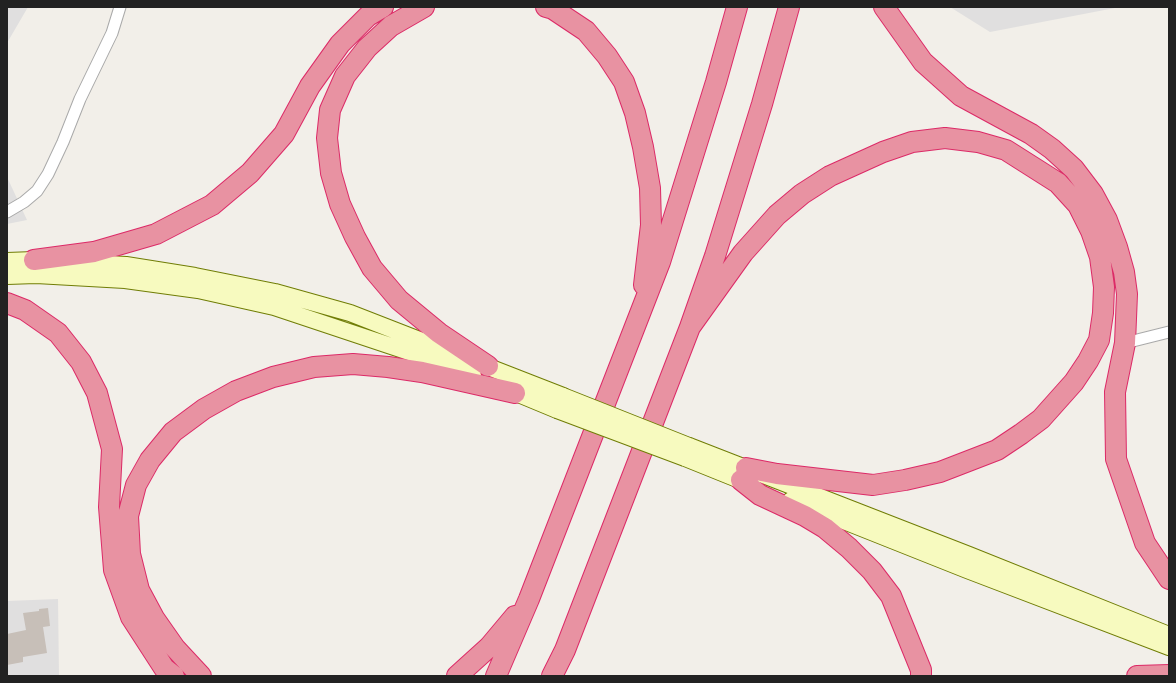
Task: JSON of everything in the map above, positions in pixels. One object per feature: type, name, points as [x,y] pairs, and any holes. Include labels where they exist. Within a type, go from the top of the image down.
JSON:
[{"type":"highway","points":[[34,260],[94,252],[156,234],[212,205],[250,173],[284,134],[310,86],[340,44],[368,16],[383,7]]},
{"type":"highway","points":[[424,7],[391,26],[367,48],[345,76],[330,110],[327,138],[331,173],[340,204],[355,237],[372,268],[399,300],[439,333],[488,366]]},
{"type":"highway","points":[[546,7],[553,9],[586,31],[607,56],[624,82],[635,113],[650,188],[651,225],[640,315]]},
{"type":"highway","points":[[496,676],[529,599],[660,262],[716,82],[737,7]]},
{"type":"highway","points":[[552,676],[565,650],[690,327],[715,256],[762,104],[789,7]]},
{"type":"highway","points":[[884,7],[923,62],[961,96],[1031,134],[1052,149],[1074,169],[1093,194],[1107,220],[1124,272],[1127,294],[1125,343],[1115,392],[1116,458],[1145,543],[1169,579]]},
{"type":"highway","points":[[690,327],[743,253],[777,215],[802,194],[830,176],[883,152],[912,142],[945,138],[978,142],[1006,150],[1058,182],[1078,205],[1091,231],[1100,257],[1104,287],[1103,313],[1099,340],[1088,361],[1074,382],[1041,419],[1021,434],[997,450],[940,472],[873,485],[777,474],[743,474]]},
{"type":"highway","points":[[7,303],[25,310],[58,333],[81,362],[97,393],[112,449],[109,507],[114,570],[132,617],[164,668],[174,676]]},
{"type":"highway","points":[[201,676],[175,648],[154,618],[139,590],[130,554],[128,516],[136,485],[150,460],[173,432],[204,409],[236,391],[273,376],[314,367],[353,364],[388,367],[422,372],[515,393]]},
{"type":"highway","points":[[743,474],[760,495],[825,528],[849,548],[872,571],[891,596],[921,670],[921,676]]},
{"type":"highway","points":[[457,676],[489,647],[529,599]]},
{"type":"highway","points":[[558,676],[565,650]]},
{"type":"highway","points":[[1136,676],[1168,676]]},
{"type":"street","points":[[7,212],[24,202],[37,191],[48,174],[63,142],[80,99],[112,33],[120,7]]},
{"type":"street","points":[[7,261],[34,260],[126,265],[195,276],[275,292],[350,313],[488,366],[560,403],[743,474],[969,555],[1169,635]]},
{"type":"street","points":[[7,276],[124,280],[198,290],[274,307],[424,357],[515,393],[560,403]]},
{"type":"street","points":[[1125,343],[1169,332]]},
{"type":"street","points":[[743,474],[967,570],[1169,647]]},
{"type":"shaded area","points":[[7,7],[28,7],[7,43]]},
{"type":"shaded area","points":[[950,7],[1120,7],[990,32]]},
{"type":"shaded area","points":[[7,177],[27,220],[7,224]]},
{"type":"shaded area","points":[[58,599],[59,676],[7,676],[7,601]]},
{"type":"building","points":[[48,608],[50,626],[43,627],[47,653],[23,657],[23,662],[7,665],[7,634],[26,630],[23,613]]}]
